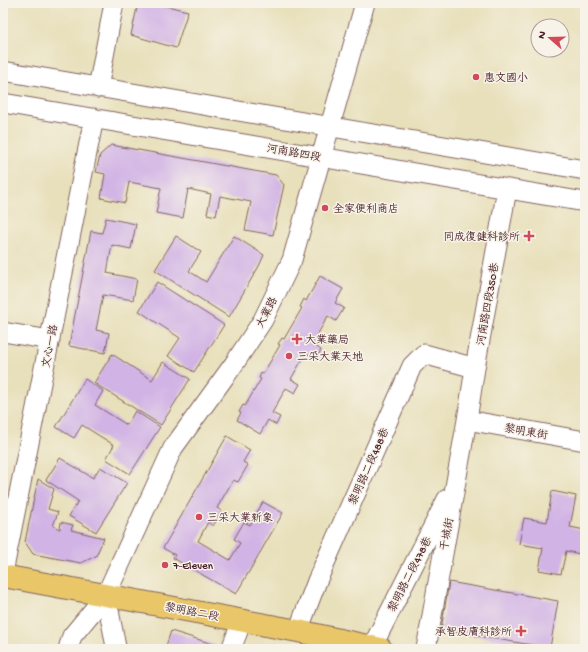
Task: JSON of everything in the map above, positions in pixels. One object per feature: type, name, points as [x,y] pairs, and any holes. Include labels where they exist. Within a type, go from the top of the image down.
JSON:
[{"type":"main road","name":"黎明路二段","points":[[3,575],[242,620],[376,648]]},
{"type":"street","points":[[98,88],[114,3]]},
{"type":"street","name":"大業路","points":[[68,649],[72,636],[106,595],[173,448],[234,364],[263,320],[292,260],[365,3]]},
{"type":"street","points":[[3,71],[585,170]]},
{"type":"street","name":"河南路四段","points":[[3,103],[585,202]]},
{"type":"street","name":"文心一路","points":[[3,575],[94,118]]},
{"type":"street","name":"河南路四段350巷","points":[[467,420],[507,188]]},
{"type":"street","points":[[3,332],[50,340]]},
{"type":"street","name":"黎明路二段488巷","points":[[298,631],[317,581],[412,366],[424,354],[475,368]]},
{"type":"street","name":"黎明東街","points":[[467,420],[585,441]]},
{"type":"street","name":"干城街","points":[[426,649],[467,420]]},
{"type":"street","name":"黎明路二段478巷","points":[[376,648],[456,480]]},
{"type":"street","points":[[106,595],[116,649]]},
{"type":"street","points":[[231,649],[242,620]]},
{"type":"building","points":[[138,3],[154,3],[188,11],[176,48],[131,35]]},
{"type":"building","points":[[111,145],[276,175],[284,185],[273,235],[245,230],[251,202],[220,196],[216,216],[207,214],[211,194],[188,189],[183,218],[156,213],[161,188],[129,182],[125,203],[101,198],[105,174],[96,172],[100,155]]},
{"type":"building","points":[[106,218],[136,224],[131,249],[112,245],[107,273],[137,279],[133,300],[103,295],[96,330],[109,333],[105,353],[69,346],[91,231],[102,233]]},
{"type":"building","points":[[176,236],[201,252],[189,271],[206,282],[234,236],[264,255],[229,317],[155,270]]},
{"type":"building","name":"三采大業天地","points":[[320,276],[343,289],[335,303],[344,308],[336,321],[328,316],[312,344],[321,350],[316,359],[306,353],[291,379],[300,384],[295,393],[286,388],[272,413],[280,417],[276,425],[268,420],[260,434],[237,420],[241,413],[239,412],[243,405],[245,406],[261,379],[259,378],[261,373],[263,374],[280,345],[278,344],[282,338],[284,339],[302,308],[300,307],[304,299],[306,301]]},
{"type":"building","points":[[157,282],[224,325],[194,372],[168,356],[180,338],[139,311]]},
{"type":"building","points":[[112,354],[152,380],[163,362],[190,379],[161,425],[94,383]]},
{"type":"building","points":[[85,379],[103,391],[95,405],[127,425],[135,411],[160,427],[130,474],[106,459],[114,445],[82,425],[74,438],[56,427]]},
{"type":"building","name":"三采大業新象","points":[[227,436],[250,450],[243,462],[248,465],[238,482],[233,480],[217,508],[222,511],[213,526],[208,522],[198,541],[230,560],[240,543],[234,539],[244,522],[250,525],[263,502],[283,513],[236,594],[173,558],[175,555],[163,548]]},
{"type":"building","points":[[60,458],[93,478],[100,467],[127,483],[96,532],[69,516],[78,501],[46,480]]},
{"type":"building","points":[[38,479],[54,489],[48,509],[58,512],[53,526],[60,529],[61,522],[73,525],[71,530],[104,538],[96,556],[81,563],[33,554],[25,542]]},
{"type":"building","points":[[552,491],[576,496],[570,527],[585,530],[585,555],[566,551],[561,574],[539,570],[543,548],[519,544],[524,518],[547,522]]},
{"type":"building","points":[[449,582],[558,601],[550,648],[441,630]]},
{"type":"building","points":[[171,631],[216,645],[215,649],[165,649]]},
{"type":"place","name":"惠文國小","points":[[476,77]]},
{"type":"place","name":"全家便利商店","points":[[325,208]]},
{"type":"place","name":"同成復健科診所","points":[[529,236]]},
{"type":"place","name":"大業藥局","points":[[297,339]]},
{"type":"place","name":"三采大業天地","points":[[289,356]]},
{"type":"place","name":"三采大業新象","points":[[199,517]]},
{"type":"place","name":"7-Eleven","points":[[165,565]]},
{"type":"place","name":"承智皮膚科診所","points":[[521,631]]}]
